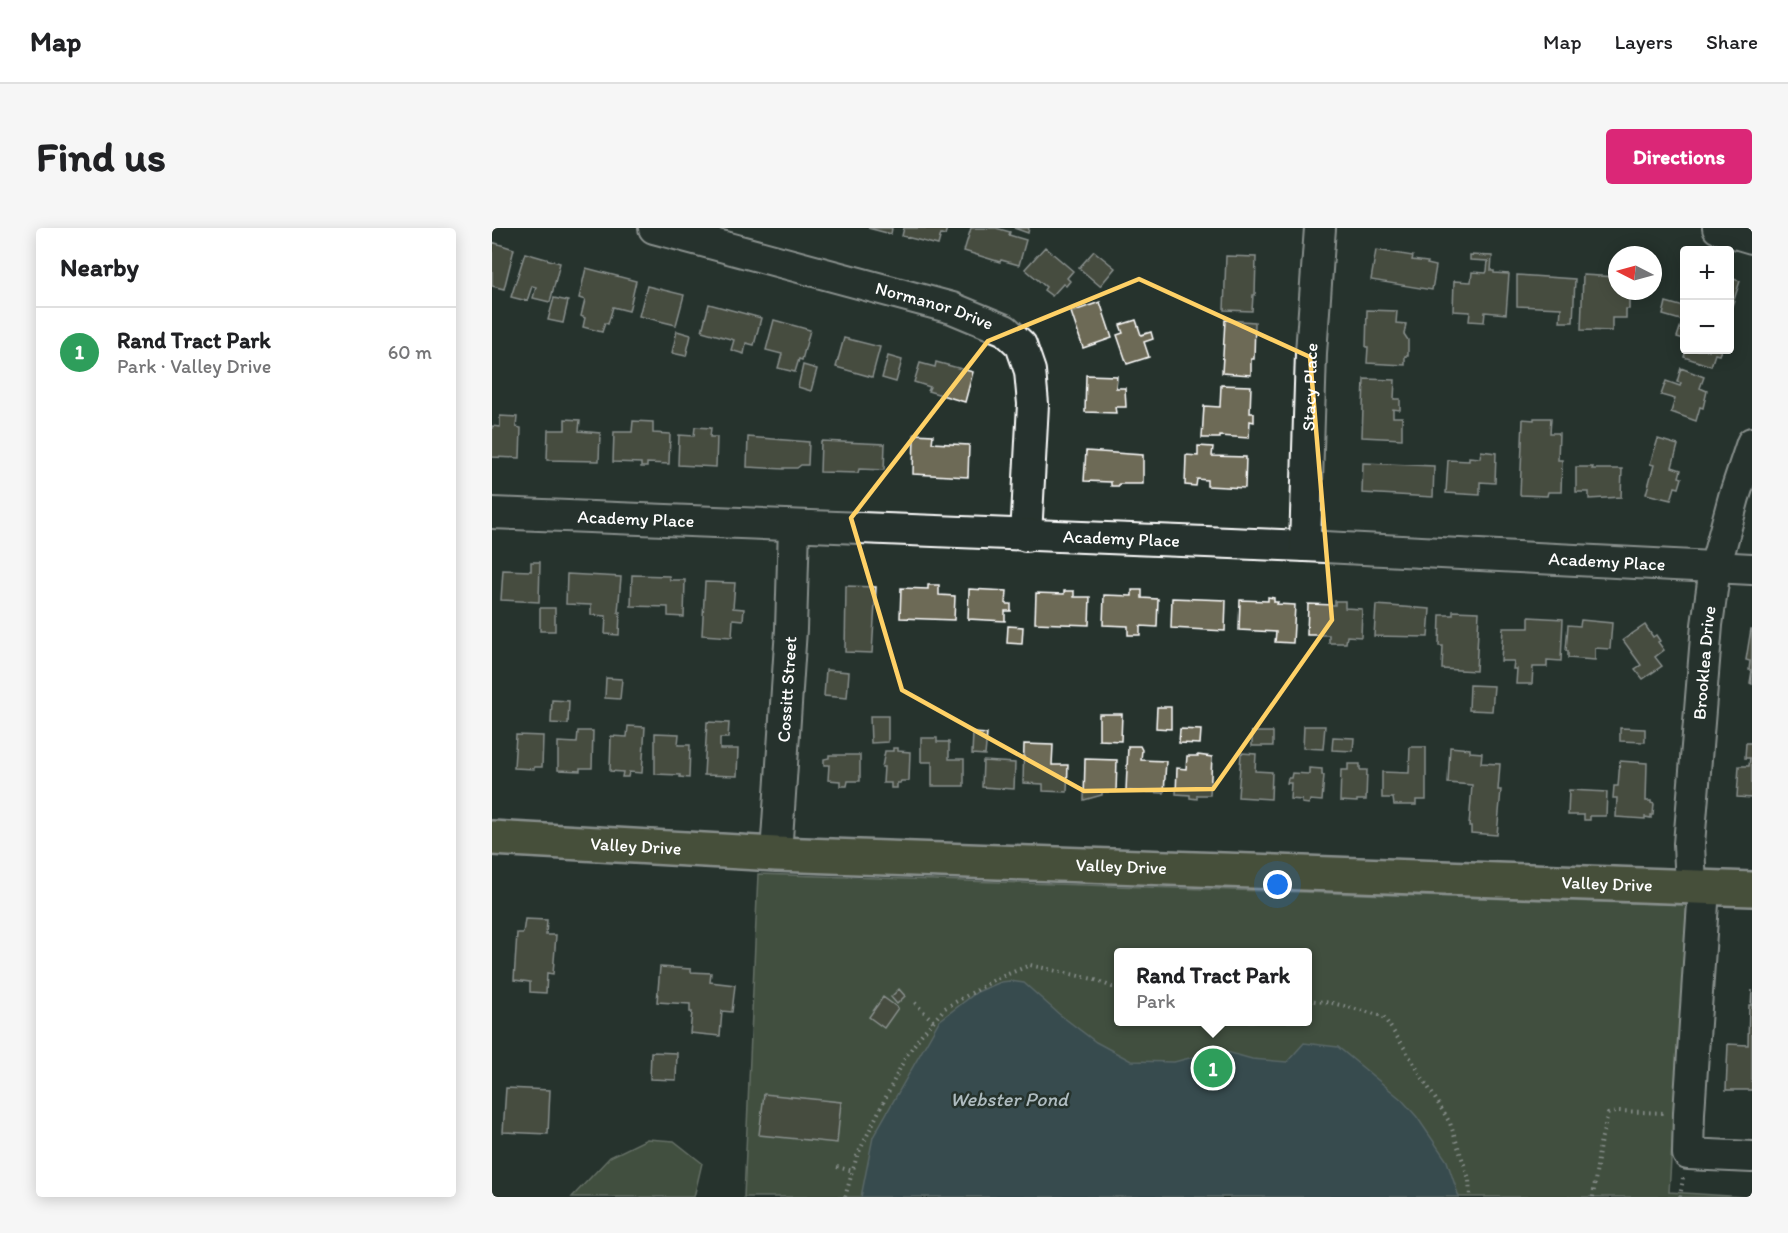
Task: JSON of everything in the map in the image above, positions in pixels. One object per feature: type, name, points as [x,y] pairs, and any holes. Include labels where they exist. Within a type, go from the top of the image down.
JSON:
[{"type":"main road","name":"Valley Drive","points":[[492,838],[776,854],[1752,889]]},
{"type":"street","name":"Normanor Drive","points":[[654,228],[952,308],[1005,330],[1021,345],[1030,371],[1033,404],[1026,536]]},
{"type":"street","name":"Stacy Place","points":[[1305,546],[1311,353],[1320,228]]},
{"type":"street","points":[[1718,228],[1752,238]]},
{"type":"street","name":"Brooklea Drive","points":[[1752,443],[1734,497],[1715,568],[1695,750],[1689,844],[1698,888],[1688,1154],[1752,1157]]},
{"type":"street","name":"Academy Place","points":[[492,513],[1305,546],[1752,569]]},
{"type":"street","name":"Cossitt Street","points":[[776,854],[791,629],[794,526]]},
{"type":"path","points":[[845,1197],[857,1156],[905,1058],[945,1008],[996,979],[1030,965],[1093,979],[1114,987]]},
{"type":"path","points":[[1312,1001],[1383,1016],[1406,1049],[1450,1123],[1469,1179],[1470,1197]]},
{"type":"path","points":[[915,1003],[933,1021]]},
{"type":"path","points":[[1593,1197],[1600,1144],[1608,1114],[1619,1111],[1689,1113]]},
{"type":"path","points":[[837,1167],[853,1171]]},
{"type":"highlighted area","points":[[1139,279],[1310,357],[1332,620],[1213,789],[1084,791],[902,690],[851,518],[988,341]]},
{"type":"green space","points":[[758,874],[1687,905],[1669,1192],[1745,1197],[744,1197]]},
{"type":"green space","points":[[647,1139],[674,1141],[702,1163],[694,1197],[572,1197],[610,1157]]},
{"type":"water","name":"Webster Pond","points":[[1001,982],[1024,983],[1096,1042],[1131,1061],[1174,1062],[1220,1050],[1252,1059],[1287,1062],[1304,1043],[1338,1047],[1402,1100],[1417,1117],[1447,1161],[1459,1197],[861,1197],[873,1137],[939,1021],[977,992]]},
{"type":"building","points":[[868,228],[892,228],[891,234]]},
{"type":"building","points":[[904,228],[947,228],[945,235],[941,234],[938,245],[902,236]]},
{"type":"building","points":[[971,228],[996,228],[1026,240],[1019,265],[964,251]]},
{"type":"building","points":[[1014,228],[1029,228],[1028,233]]},
{"type":"building","points":[[492,242],[514,249],[504,289],[492,286]]},
{"type":"building","points":[[1045,247],[1073,271],[1067,278],[1070,281],[1066,286],[1063,284],[1052,296],[1044,290],[1046,287],[1025,269]]},
{"type":"building","points":[[1376,250],[1413,256],[1412,260],[1428,262],[1427,264],[1436,266],[1432,290],[1371,280]]},
{"type":"building","points":[[1094,251],[1115,268],[1100,286],[1079,268]]},
{"type":"building","points":[[525,253],[560,263],[550,302],[533,298],[536,287],[532,286],[527,301],[511,297]]},
{"type":"building","points":[[1470,255],[1492,256],[1491,271],[1509,274],[1506,314],[1485,312],[1484,322],[1469,321],[1470,312],[1453,311],[1454,281],[1471,282],[1472,272],[1486,273],[1487,271],[1488,261],[1470,260]]},
{"type":"building","points":[[1226,256],[1256,257],[1255,295],[1253,295],[1252,311],[1224,310]]},
{"type":"building","points":[[586,268],[636,281],[629,311],[613,307],[608,324],[605,323],[602,332],[583,327],[585,318],[581,316],[585,300],[579,298]]},
{"type":"building","points":[[1517,275],[1575,279],[1573,322],[1560,322],[1561,308],[1517,306]]},
{"type":"building","points":[[1583,275],[1608,276],[1608,300],[1629,300],[1626,318],[1612,318],[1612,331],[1581,330]]},
{"type":"building","points":[[1734,279],[1740,281],[1734,300]]},
{"type":"building","points":[[647,286],[684,295],[676,325],[639,316]]},
{"type":"building","points":[[554,298],[568,301],[563,323],[548,320]]},
{"type":"building","points":[[1100,302],[1112,338],[1083,348],[1071,312]]},
{"type":"building","points":[[1666,302],[1680,306],[1680,320],[1663,315]]},
{"type":"building","points":[[709,304],[761,318],[754,345],[746,343],[744,354],[731,350],[734,340],[702,331]]},
{"type":"building","points":[[1367,310],[1397,311],[1396,323],[1406,324],[1404,334],[1408,340],[1408,356],[1405,356],[1405,365],[1367,363]]},
{"type":"building","points":[[774,320],[810,330],[802,360],[799,359],[795,372],[778,368],[782,354],[766,350]]},
{"type":"building","points":[[1136,320],[1141,335],[1151,332],[1153,339],[1144,342],[1149,357],[1127,364],[1117,335],[1123,333],[1120,325]]},
{"type":"building","points":[[1225,320],[1255,322],[1251,375],[1222,373]]},
{"type":"building","points":[[677,331],[691,335],[686,356],[672,353]]},
{"type":"building","points":[[844,338],[880,347],[872,377],[836,367]]},
{"type":"building","points":[[1685,354],[1715,354],[1711,366],[1684,357]]},
{"type":"building","points":[[888,356],[902,360],[896,382],[882,378]]},
{"type":"building","points":[[936,362],[973,372],[965,402],[928,391],[930,387],[914,382],[920,363],[935,367]]},
{"type":"building","points":[[803,365],[817,369],[811,391],[798,387]]},
{"type":"building","points":[[1681,368],[1704,377],[1700,388],[1707,391],[1703,408],[1700,407],[1696,421],[1671,412],[1675,399],[1661,395],[1666,381],[1680,386],[1681,383],[1677,382]]},
{"type":"building","points":[[1086,375],[1117,376],[1116,388],[1125,388],[1126,407],[1115,407],[1116,413],[1085,412]]},
{"type":"building","points":[[1364,379],[1395,380],[1394,399],[1400,399],[1400,410],[1393,409],[1393,417],[1402,417],[1402,439],[1362,437]]},
{"type":"building","points":[[1221,385],[1251,386],[1250,413],[1254,413],[1254,422],[1250,421],[1249,438],[1220,436],[1220,438],[1202,438],[1204,406],[1220,407]]},
{"type":"building","points":[[500,416],[517,417],[516,427],[521,428],[520,458],[492,457],[492,426],[500,427]]},
{"type":"building","points":[[1534,418],[1551,418],[1550,433],[1559,433],[1558,460],[1562,460],[1561,492],[1548,492],[1547,496],[1520,495],[1523,419],[1534,420]]},
{"type":"building","points":[[565,419],[580,420],[579,431],[600,433],[599,461],[547,460],[548,430],[565,430]]},
{"type":"building","points":[[633,421],[653,422],[653,433],[670,434],[669,464],[647,463],[647,467],[641,467],[641,463],[613,462],[614,432],[632,432]]},
{"type":"building","points":[[695,427],[711,428],[710,437],[717,437],[716,467],[678,465],[679,435],[694,436]]},
{"type":"building","points":[[914,434],[933,435],[932,443],[969,445],[968,477],[913,474]]},
{"type":"building","points":[[748,437],[809,442],[808,465],[784,469],[747,467]]},
{"type":"building","points":[[1658,439],[1678,445],[1672,467],[1681,470],[1679,477],[1682,478],[1679,488],[1675,487],[1671,500],[1646,494],[1654,465],[1650,464]]},
{"type":"building","points":[[821,441],[885,444],[884,470],[859,469],[858,473],[820,472]]},
{"type":"building","points":[[1198,446],[1213,447],[1212,456],[1246,457],[1245,488],[1207,486],[1207,480],[1197,479],[1196,486],[1185,485],[1186,455],[1198,456]]},
{"type":"building","points":[[1086,451],[1143,455],[1143,484],[1111,486],[1111,482],[1084,481]]},
{"type":"building","points":[[1481,451],[1496,453],[1495,483],[1480,482],[1480,495],[1446,493],[1448,460],[1469,461],[1469,457],[1480,458]]},
{"type":"building","points":[[1363,463],[1434,466],[1433,497],[1362,493]]},
{"type":"building","points":[[1576,467],[1622,469],[1621,497],[1589,499],[1589,492],[1576,492]]},
{"type":"building","points":[[531,562],[540,562],[539,602],[501,600],[503,570],[531,571]]},
{"type":"building","points":[[567,574],[621,577],[619,635],[605,634],[606,616],[591,615],[591,605],[566,604]]},
{"type":"building","points":[[632,575],[669,576],[670,580],[685,580],[684,617],[668,616],[668,607],[631,606]]},
{"type":"building","points":[[705,582],[735,583],[733,608],[744,609],[743,620],[733,619],[732,637],[702,635]]},
{"type":"building","points":[[928,585],[939,585],[939,595],[955,596],[954,620],[900,618],[901,588],[928,589]]},
{"type":"building","points":[[846,586],[876,587],[872,653],[845,652]]},
{"type":"building","points":[[969,589],[1007,591],[1006,604],[1011,604],[1011,611],[1005,611],[1005,621],[968,619]]},
{"type":"building","points":[[1132,590],[1142,590],[1142,598],[1158,599],[1157,627],[1140,626],[1140,635],[1128,635],[1128,626],[1103,625],[1104,595],[1132,596]]},
{"type":"building","points":[[1064,591],[1074,591],[1074,597],[1090,597],[1089,625],[1035,623],[1036,593],[1064,594]]},
{"type":"building","points":[[1268,597],[1274,598],[1277,604],[1295,605],[1293,643],[1275,642],[1276,632],[1239,630],[1240,600],[1268,601]]},
{"type":"building","points":[[1172,598],[1226,600],[1225,631],[1171,628]]},
{"type":"building","points":[[1335,601],[1345,601],[1345,608],[1362,609],[1361,637],[1347,636],[1346,643],[1329,643],[1329,635],[1307,635],[1308,604],[1335,605]]},
{"type":"building","points":[[1376,605],[1430,609],[1428,637],[1374,636]]},
{"type":"building","points":[[540,608],[555,608],[555,631],[540,631]]},
{"type":"building","points":[[1453,611],[1479,612],[1476,671],[1442,669],[1443,646],[1439,646],[1440,615],[1453,615]]},
{"type":"building","points":[[1529,617],[1563,619],[1561,661],[1547,660],[1547,667],[1533,667],[1532,684],[1516,684],[1517,669],[1513,669],[1514,661],[1501,661],[1503,628],[1529,628]]},
{"type":"building","points":[[1581,620],[1612,623],[1610,649],[1595,648],[1595,660],[1568,658],[1568,651],[1566,651],[1568,625],[1580,626]]},
{"type":"building","points":[[1645,625],[1653,637],[1656,635],[1664,650],[1655,657],[1662,666],[1643,679],[1635,669],[1641,665],[1623,640]]},
{"type":"building","points":[[1008,626],[1023,627],[1022,644],[1007,643]]},
{"type":"building","points":[[1751,629],[1752,670],[1749,670],[1750,661],[1746,660]]},
{"type":"building","points":[[826,670],[849,672],[847,698],[824,696]]},
{"type":"building","points":[[606,678],[622,679],[620,699],[605,698]]},
{"type":"building","points":[[1470,685],[1494,686],[1492,711],[1469,710]]},
{"type":"building","points":[[552,700],[569,701],[568,724],[551,723]]},
{"type":"building","points":[[1157,707],[1171,707],[1171,729],[1156,728]]},
{"type":"building","points":[[1099,714],[1122,714],[1121,741],[1099,740]]},
{"type":"building","points":[[870,716],[888,716],[888,742],[871,743]]},
{"type":"building","points":[[707,722],[729,723],[728,738],[720,738],[720,749],[738,749],[737,776],[704,775]]},
{"type":"building","points":[[628,726],[645,727],[642,773],[629,772],[628,777],[622,777],[623,772],[610,771],[611,736],[627,737]]},
{"type":"building","points":[[1304,726],[1325,726],[1323,749],[1303,748]]},
{"type":"building","points":[[1620,728],[1645,729],[1645,742],[1620,741]]},
{"type":"building","points":[[1180,729],[1201,730],[1200,744],[1179,743]]},
{"type":"building","points":[[578,731],[593,731],[592,768],[580,768],[580,771],[558,770],[558,742],[577,743]]},
{"type":"building","points":[[1252,732],[1273,732],[1273,746],[1252,746]]},
{"type":"building","points":[[655,733],[679,734],[678,745],[690,745],[689,778],[680,777],[680,775],[655,774]]},
{"type":"building","points":[[973,733],[987,734],[985,755],[972,754]]},
{"type":"building","points":[[516,735],[543,736],[542,767],[514,768]]},
{"type":"building","points":[[1333,737],[1354,738],[1353,751],[1332,750]]},
{"type":"building","points":[[921,738],[937,738],[937,742],[949,742],[949,759],[964,759],[964,786],[932,786],[932,762],[921,762]]},
{"type":"building","points":[[1746,743],[1752,743],[1752,798],[1737,797],[1739,766],[1749,766],[1750,758],[1745,758]]},
{"type":"building","points":[[1024,744],[1053,745],[1052,765],[1068,765],[1067,792],[1043,791],[1043,784],[1023,783]]},
{"type":"building","points":[[1128,746],[1140,746],[1141,760],[1166,761],[1164,793],[1126,791]]},
{"type":"building","points":[[1410,747],[1426,747],[1426,800],[1416,800],[1416,805],[1394,805],[1393,798],[1382,798],[1382,772],[1409,773]]},
{"type":"building","points":[[1450,747],[1482,753],[1481,763],[1500,764],[1498,790],[1501,790],[1497,835],[1471,833],[1471,826],[1469,826],[1472,785],[1448,783]]},
{"type":"building","points":[[893,748],[910,752],[909,781],[897,783],[897,788],[891,788],[891,783],[883,783],[884,767],[882,767],[885,751],[893,751]]},
{"type":"building","points":[[1241,753],[1256,754],[1255,771],[1272,772],[1271,799],[1238,797]]},
{"type":"building","points":[[829,755],[860,755],[860,781],[848,781],[847,786],[840,786],[840,781],[828,780],[829,765],[824,765],[824,759],[829,758]]},
{"type":"building","points":[[1187,756],[1212,757],[1210,795],[1197,795],[1197,799],[1190,798],[1190,795],[1176,794],[1177,768],[1186,769]]},
{"type":"building","points":[[1085,759],[1117,760],[1116,792],[1102,792],[1102,795],[1084,800]]},
{"type":"building","points":[[983,761],[1015,763],[1014,789],[982,787]]},
{"type":"building","points":[[1620,761],[1647,763],[1646,801],[1654,804],[1651,818],[1616,817],[1617,798],[1613,798],[1614,786],[1618,786]]},
{"type":"building","points":[[1348,764],[1360,764],[1360,770],[1367,770],[1366,800],[1340,801],[1341,770],[1348,770]]},
{"type":"building","points":[[1309,768],[1322,769],[1322,775],[1324,775],[1322,801],[1310,800],[1309,804],[1302,803],[1302,800],[1290,799],[1291,783],[1287,783],[1288,778],[1291,778],[1292,773],[1309,774]]},
{"type":"building","points":[[1569,790],[1607,792],[1606,816],[1590,816],[1590,820],[1584,820],[1584,815],[1568,815]]},
{"type":"building","points":[[525,919],[547,920],[546,935],[556,935],[553,974],[547,973],[546,993],[530,992],[530,982],[514,980],[517,933],[523,933]]},
{"type":"building","points":[[660,967],[711,973],[710,982],[735,985],[732,1012],[722,1011],[720,1036],[690,1033],[692,1012],[690,1012],[690,1004],[657,1002]]},
{"type":"building","points":[[899,989],[905,996],[897,1004],[891,997]]},
{"type":"building","points":[[1752,990],[1752,1090],[1726,1090],[1728,1044],[1748,1045],[1749,1005],[1751,1005]]},
{"type":"building","points":[[883,997],[898,1008],[884,1028],[869,1017]]},
{"type":"building","points":[[651,1052],[677,1053],[676,1080],[650,1079]]},
{"type":"building","points":[[506,1088],[550,1090],[548,1134],[503,1132]]},
{"type":"building","points":[[764,1094],[841,1102],[837,1143],[759,1135]]},
{"type":"place","name":"Rand Tract Park","points":[[1213,1068]]}]
